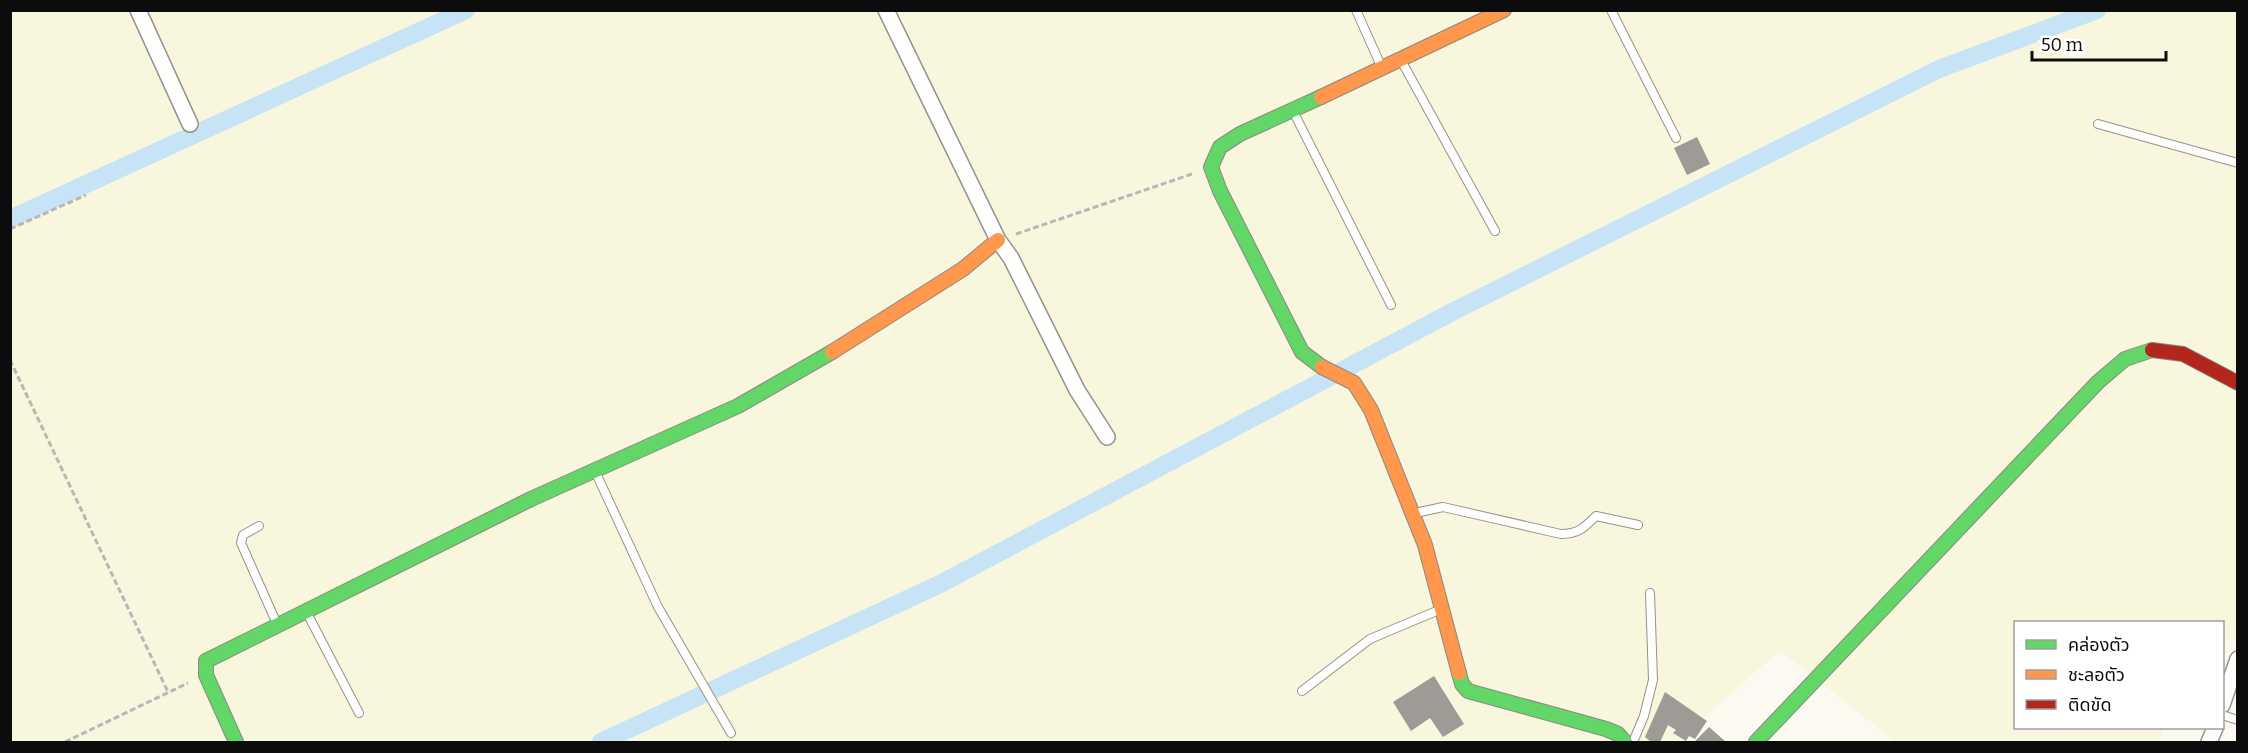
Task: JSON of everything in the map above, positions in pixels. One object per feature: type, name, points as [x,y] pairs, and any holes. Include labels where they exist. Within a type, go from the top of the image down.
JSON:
[{"type":"street","points":[[138,10],[190,124]]},
{"type":"street","points":[[886,10],[998,240],[1011,258],[1077,390],[1107,437]]},
{"type":"street","points":[[1504,10],[1401,61],[1240,134],[1220,147],[1211,168],[1220,191],[1302,352],[1323,368],[1354,383],[1371,410],[1413,513],[1442,609],[1461,684],[1468,691],[1606,729],[1618,735],[1625,742]]},
{"type":"street","points":[[236,742],[206,675],[204,667],[206,661],[521,504],[738,406],[828,355],[963,269],[998,240]]},
{"type":"street","points":[[1756,742],[2073,407],[2125,359],[2144,350],[2166,350],[2200,361],[2238,383]]},
{"type":"street","points":[[2224,702],[2238,659]]},
{"type":"lane","points":[[1356,10],[1383,69]]},
{"type":"lane","points":[[1611,10],[1676,138]]},
{"type":"lane","points":[[1401,61],[1495,231]]},
{"type":"lane","points":[[1293,110],[1391,305]]},
{"type":"lane","points":[[2098,124],[2238,163]]},
{"type":"lane","points":[[594,471],[658,607],[731,733]]},
{"type":"lane","points":[[1413,513],[1443,507],[1561,534],[1574,534],[1583,529],[1596,516],[1638,525]]},
{"type":"lane","points":[[259,526],[243,535],[241,543],[278,626]]},
{"type":"lane","points":[[1633,742],[1644,716],[1653,680],[1650,593]]},
{"type":"lane","points":[[1302,691],[1370,639],[1442,609]]},
{"type":"lane","points":[[306,612],[359,712]]},
{"type":"path","points":[[998,240],[1211,168]]},
{"type":"path","points":[[10,229],[86,195]]},
{"type":"path","points":[[10,360],[168,692]]},
{"type":"path","points":[[65,742],[206,675]]},
{"type":"shaded area","points":[[10,11],[2237,11],[2237,642],[2224,638],[2224,621],[2014,621],[2014,729],[2164,729],[2159,742],[1896,742],[1780,650],[1676,742],[11,742]]},
{"type":"building","points":[[1697,137],[1710,164],[1687,175],[1674,148]]},
{"type":"building","points":[[1434,676],[1464,724],[1443,737],[1430,718],[1411,731],[1393,702]]},
{"type":"building","points":[[1665,692],[1707,721],[1695,739],[1689,736],[1686,741],[1673,733],[1676,730],[1668,725],[1660,742],[1651,742],[1645,737]]},
{"type":"building","points":[[1709,727],[1726,742],[1694,742]]},
{"type":"waterway","points":[[10,219],[466,10]]},
{"type":"waterway","points":[[601,742],[940,584],[1454,311],[1939,69],[2097,10]]},
{"type":"traffic: fast","points":[[1321,97],[1240,134],[1220,147],[1211,167],[1220,191],[1302,352],[1322,367]]},
{"type":"traffic: fast","points":[[1756,742],[2098,382],[2125,359],[2152,350]]},
{"type":"traffic: fast","points":[[236,742],[206,675],[206,661],[531,499],[738,406],[832,352]]},
{"type":"traffic: fast","points":[[1459,673],[1462,684],[1468,691],[1606,729],[1618,734],[1625,742]]},
{"type":"traffic: slow","points":[[1321,97],[1504,10]]},
{"type":"traffic: slow","points":[[832,352],[963,269],[998,240]]},
{"type":"traffic: slow","points":[[1322,367],[1354,383],[1371,410],[1425,545],[1459,673]]},
{"type":"traffic: jam","points":[[2152,350],[2183,354],[2238,383]]}]
